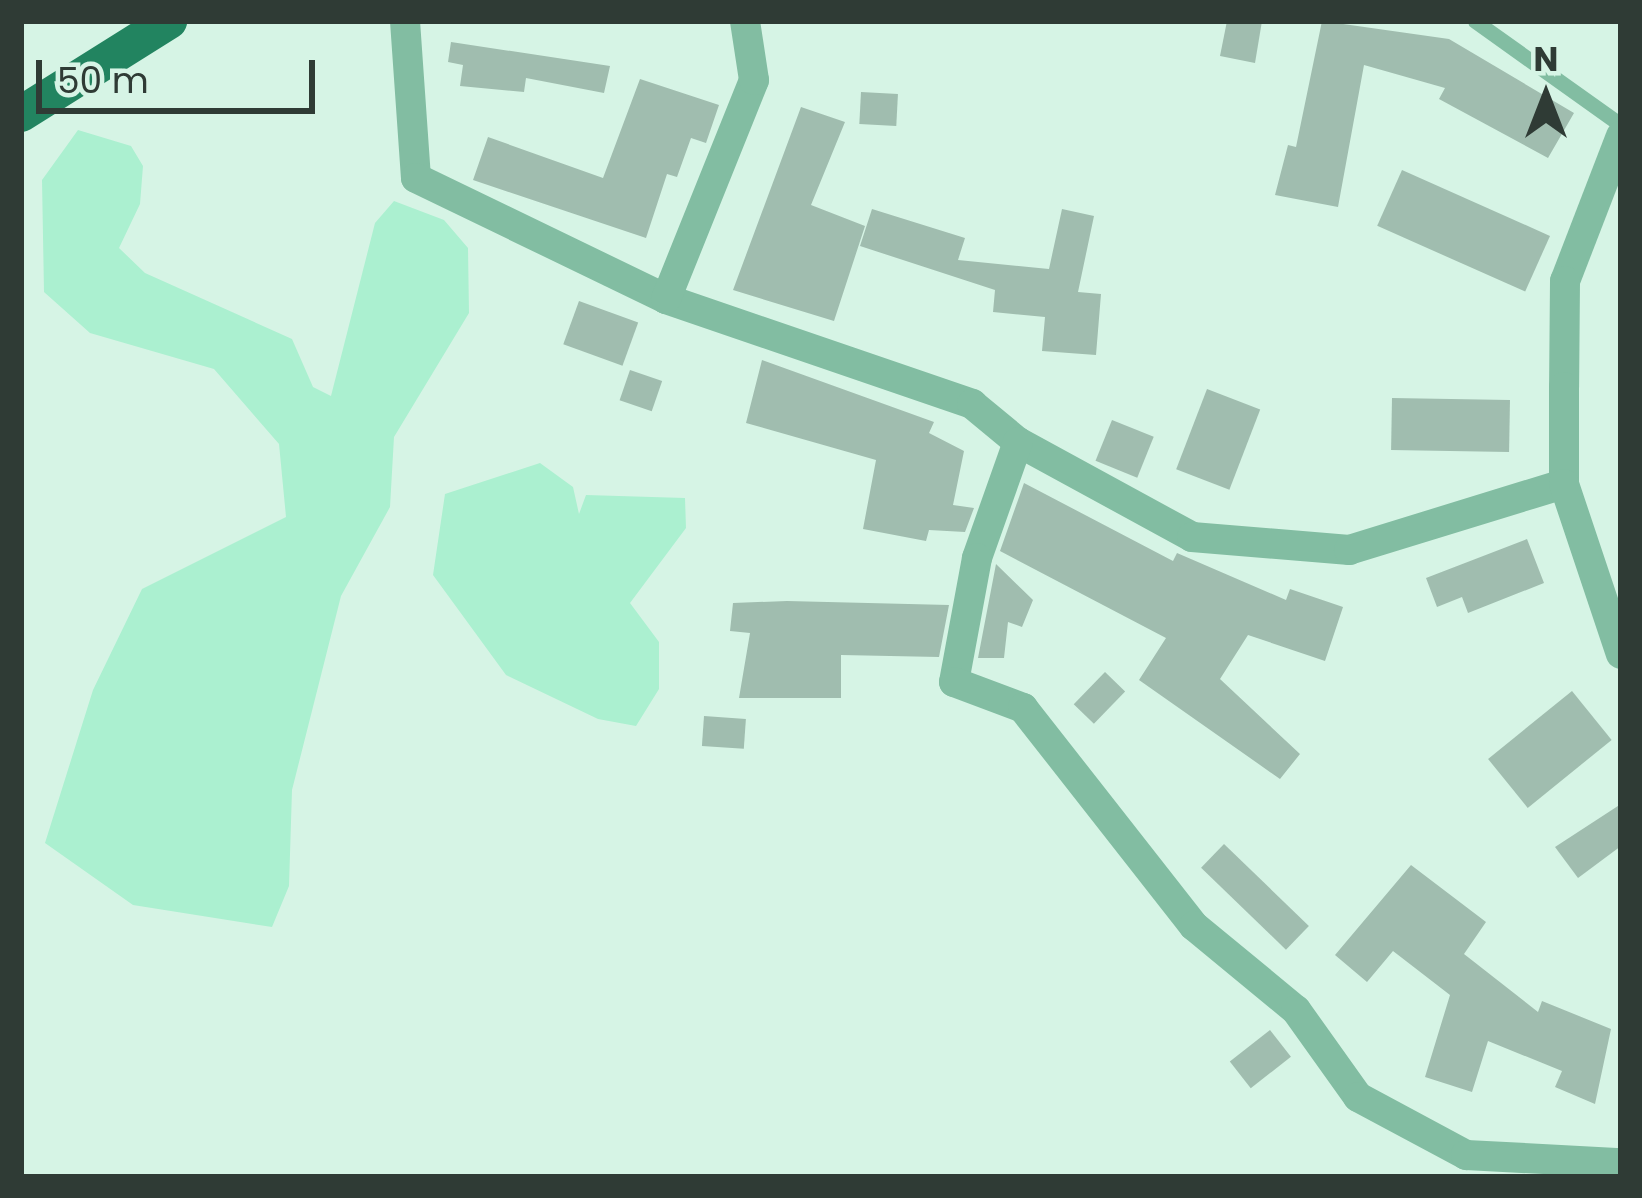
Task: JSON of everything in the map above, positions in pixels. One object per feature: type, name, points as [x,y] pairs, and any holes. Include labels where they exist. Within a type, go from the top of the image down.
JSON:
[{"type":"highway","points":[[21,114],[169,21]]},
{"type":"street","points":[[405,21],[416,178],[665,299],[972,404],[1018,442],[1192,537],[1349,550],[1564,484]]},
{"type":"street","points":[[665,299],[754,80],[745,21]]},
{"type":"street","points":[[1621,136],[1565,281],[1564,484],[1621,654]]},
{"type":"street","points":[[1018,442],[977,558],[954,682],[1023,708],[1194,926],[1296,1010],[1358,1096],[1466,1154],[1621,1163]]},
{"type":"lane","points":[[1475,21],[1621,125]]},
{"type":"green space","points":[[78,130],[131,146],[143,166],[140,204],[119,248],[145,273],[292,339],[313,387],[331,396],[375,223],[394,201],[444,220],[468,248],[469,313],[394,437],[390,507],[341,596],[292,790],[289,886],[272,927],[133,905],[45,843],[93,690],[142,589],[286,517],[279,444],[214,369],[90,333],[44,292],[42,180]]},
{"type":"green space","points":[[540,463],[573,487],[579,514],[586,495],[685,498],[686,528],[630,603],[659,642],[659,689],[636,726],[598,719],[506,675],[433,575],[445,494]]},
{"type":"building","points":[[1227,21],[1262,21],[1255,63],[1220,56]]},
{"type":"building","points":[[1322,21],[1449,39],[1574,113],[1548,158],[1439,99],[1445,88],[1364,65],[1338,207],[1275,195],[1288,145],[1296,147]]},
{"type":"building","points":[[451,42],[610,66],[604,93],[526,78],[524,92],[460,86],[463,65],[448,62]]},
{"type":"building","points":[[640,79],[719,105],[706,143],[691,138],[677,177],[667,174],[646,238],[473,180],[488,137],[603,178]]},
{"type":"building","points":[[861,92],[898,94],[896,126],[859,124]]},
{"type":"building","points":[[801,107],[845,122],[811,205],[865,226],[834,321],[733,290]]},
{"type":"building","points":[[1402,170],[1550,236],[1525,292],[1377,226]]},
{"type":"building","points":[[872,209],[965,238],[958,260],[1049,269],[1062,209],[1094,216],[1078,292],[1101,294],[1096,355],[1042,351],[1045,317],[993,312],[995,290],[860,246]]},
{"type":"building","points":[[579,301],[638,323],[622,366],[563,344]]},
{"type":"building","points":[[762,360],[934,422],[929,433],[964,451],[953,505],[974,508],[965,532],[929,530],[926,541],[863,529],[876,460],[746,423]]},
{"type":"building","points":[[630,370],[662,381],[652,411],[620,400]]},
{"type":"building","points":[[1207,389],[1260,409],[1229,490],[1176,469]]},
{"type":"building","points":[[1392,398],[1510,400],[1509,452],[1391,450]]},
{"type":"building","points":[[1112,420],[1154,437],[1137,478],[1096,461]]},
{"type":"building","points":[[1024,483],[1173,561],[1177,553],[1286,600],[1290,589],[1343,607],[1325,661],[1248,635],[1220,679],[1300,754],[1280,779],[1139,680],[1166,638],[1000,551]]},
{"type":"building","points":[[1527,539],[1544,583],[1468,613],[1462,597],[1437,607],[1426,578]]},
{"type":"building","points":[[996,564],[1033,600],[1022,627],[1008,622],[1004,658],[978,658]]},
{"type":"building","points":[[733,603],[949,605],[939,657],[841,655],[841,698],[739,698],[750,633],[730,631]]},
{"type":"building","points":[[1105,672],[1125,691],[1094,724],[1074,704]]},
{"type":"building","points":[[1572,691],[1612,740],[1528,808],[1488,759]]},
{"type":"building","points":[[704,716],[746,719],[744,749],[702,746]]},
{"type":"building","points":[[1621,804],[1621,846],[1578,878],[1555,847]]},
{"type":"building","points":[[1224,844],[1309,926],[1286,950],[1201,868]]},
{"type":"building","points":[[1411,865],[1486,922],[1464,954],[1538,1012],[1542,1001],[1611,1029],[1595,1104],[1555,1087],[1562,1071],[1488,1041],[1472,1092],[1425,1077],[1450,995],[1393,951],[1367,982],[1335,955]]},
{"type":"building","points":[[1270,1030],[1291,1057],[1251,1088],[1230,1061]]}]
